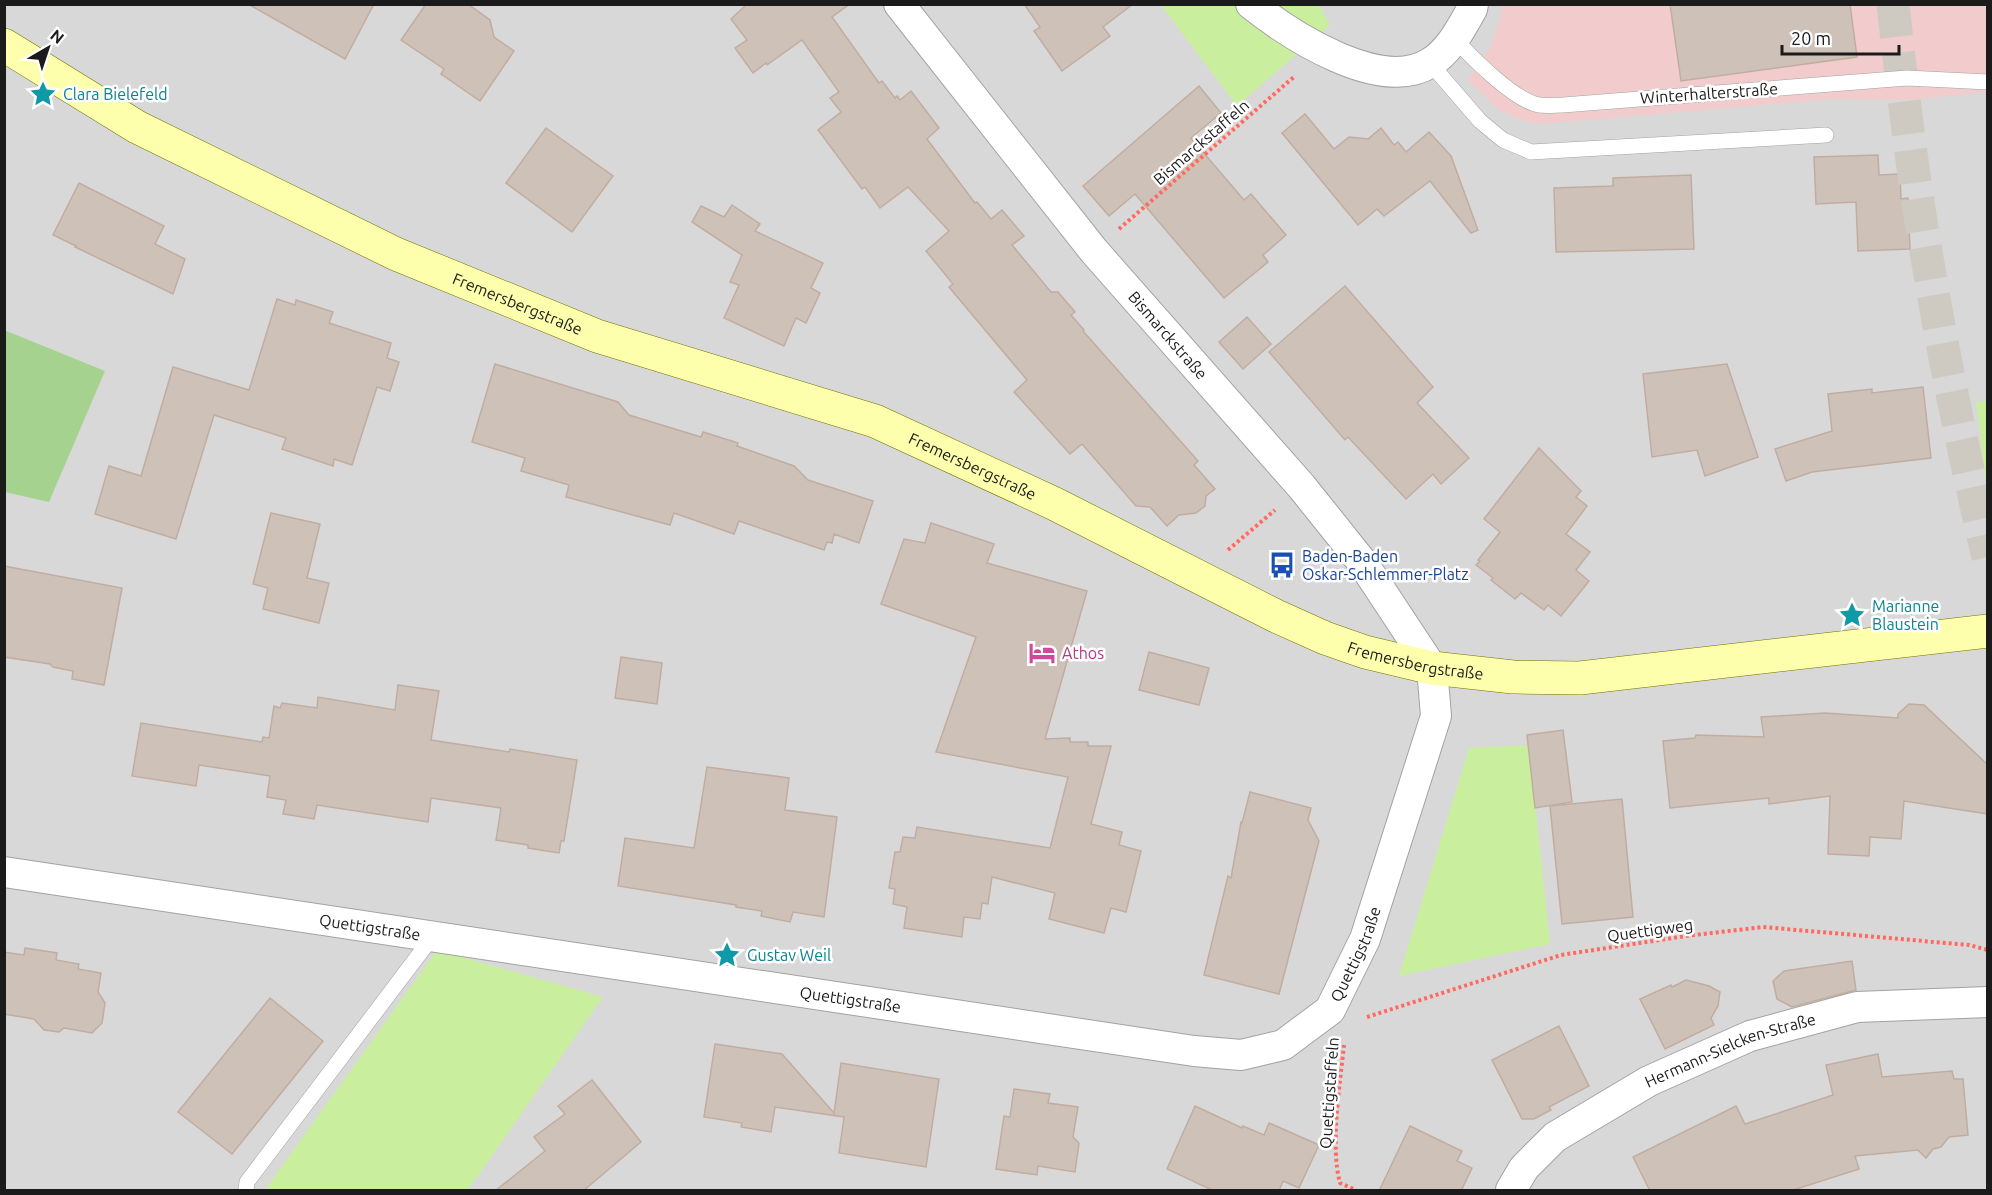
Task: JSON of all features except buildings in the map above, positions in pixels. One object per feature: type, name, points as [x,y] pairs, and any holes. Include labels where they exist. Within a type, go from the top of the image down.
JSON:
[{"type":"main road","name":"Fremersbergstraße","points":[[4,45],[137,126],[396,254],[597,336],[875,421],[1054,504],[1324,638],[1365,652],[1432,668],[1513,677],[1580,678],[1988,631]]},
{"type":"street","name":"Bismarckstraße","points":[[898,4],[1094,251],[1302,487],[1362,562],[1432,668]]},
{"type":"street","points":[[1251,4],[1279,26],[1324,51],[1368,68],[1398,71],[1415,69],[1430,63],[1455,39],[1473,4]]},
{"type":"street","name":"Quettigstraße","points":[[4,872],[1194,1051],[1241,1055],[1283,1046],[1338,1017],[1436,716],[1432,668]]},
{"type":"street","name":"Hermann-Sielcken-Straße","points":[[1511,1191],[1524,1168],[1555,1137],[1649,1081],[1750,1036],[1857,1007],[1988,1002]]},
{"type":"lane","name":"Winterhalterstraße","points":[[1455,39],[1481,67],[1526,101],[1538,105],[1563,105],[1907,78],[1988,82]]},
{"type":"lane","points":[[1430,63],[1480,121],[1503,140],[1532,152],[1826,135]]},
{"type":"lane","points":[[246,1191],[247,1182],[433,936]]},
{"type":"path","name":"Bismarckstaffeln","points":[[1094,251],[1324,51]]},
{"type":"path","points":[[1198,576],[1302,487]]},
{"type":"path","name":"Quettigweg","points":[[1338,1017],[1561,955],[1763,927],[1969,945],[1988,950]]},
{"type":"path","name":"Quettigstaffeln","points":[[1338,1017],[1341,1078],[1336,1167],[1340,1183],[1356,1191]]},
{"type":"shaded area","points":[[5,5],[1987,5],[1987,1190],[5,1190]]},
{"type":"shaded area","points":[[1501,5],[1987,5],[1987,92],[1907,100],[1834,99],[1540,124],[1517,119],[1498,109],[1468,80],[1490,48],[1501,15]]},
{"type":"green space","points":[[1161,5],[1319,5],[1330,25],[1237,106]]},
{"type":"green space","points":[[4,330],[105,371],[49,502],[5,492]]},
{"type":"green space","points":[[1988,401],[1987,489],[1976,402]]},
{"type":"green space","points":[[1529,745],[1550,944],[1399,976],[1469,748]]},
{"type":"green space","points":[[437,950],[603,997],[468,1190],[265,1190]]},
{"type":"tunnel","points":[[1893,4],[1924,242],[1964,452],[1988,557]]},
{"type":"place","name":"Clara Bielefeld","points":[[43,94]]},
{"type":"place","name":"Baden-Baden Oskar-Schlemmer-Platz","points":[[1282,565]]},
{"type":"place","name":"Marianne Blaustein","points":[[1852,615]]},
{"type":"place","name":"Athos","points":[[1042,653]]},
{"type":"place","name":"Gustav Weil","points":[[727,955]]}]
